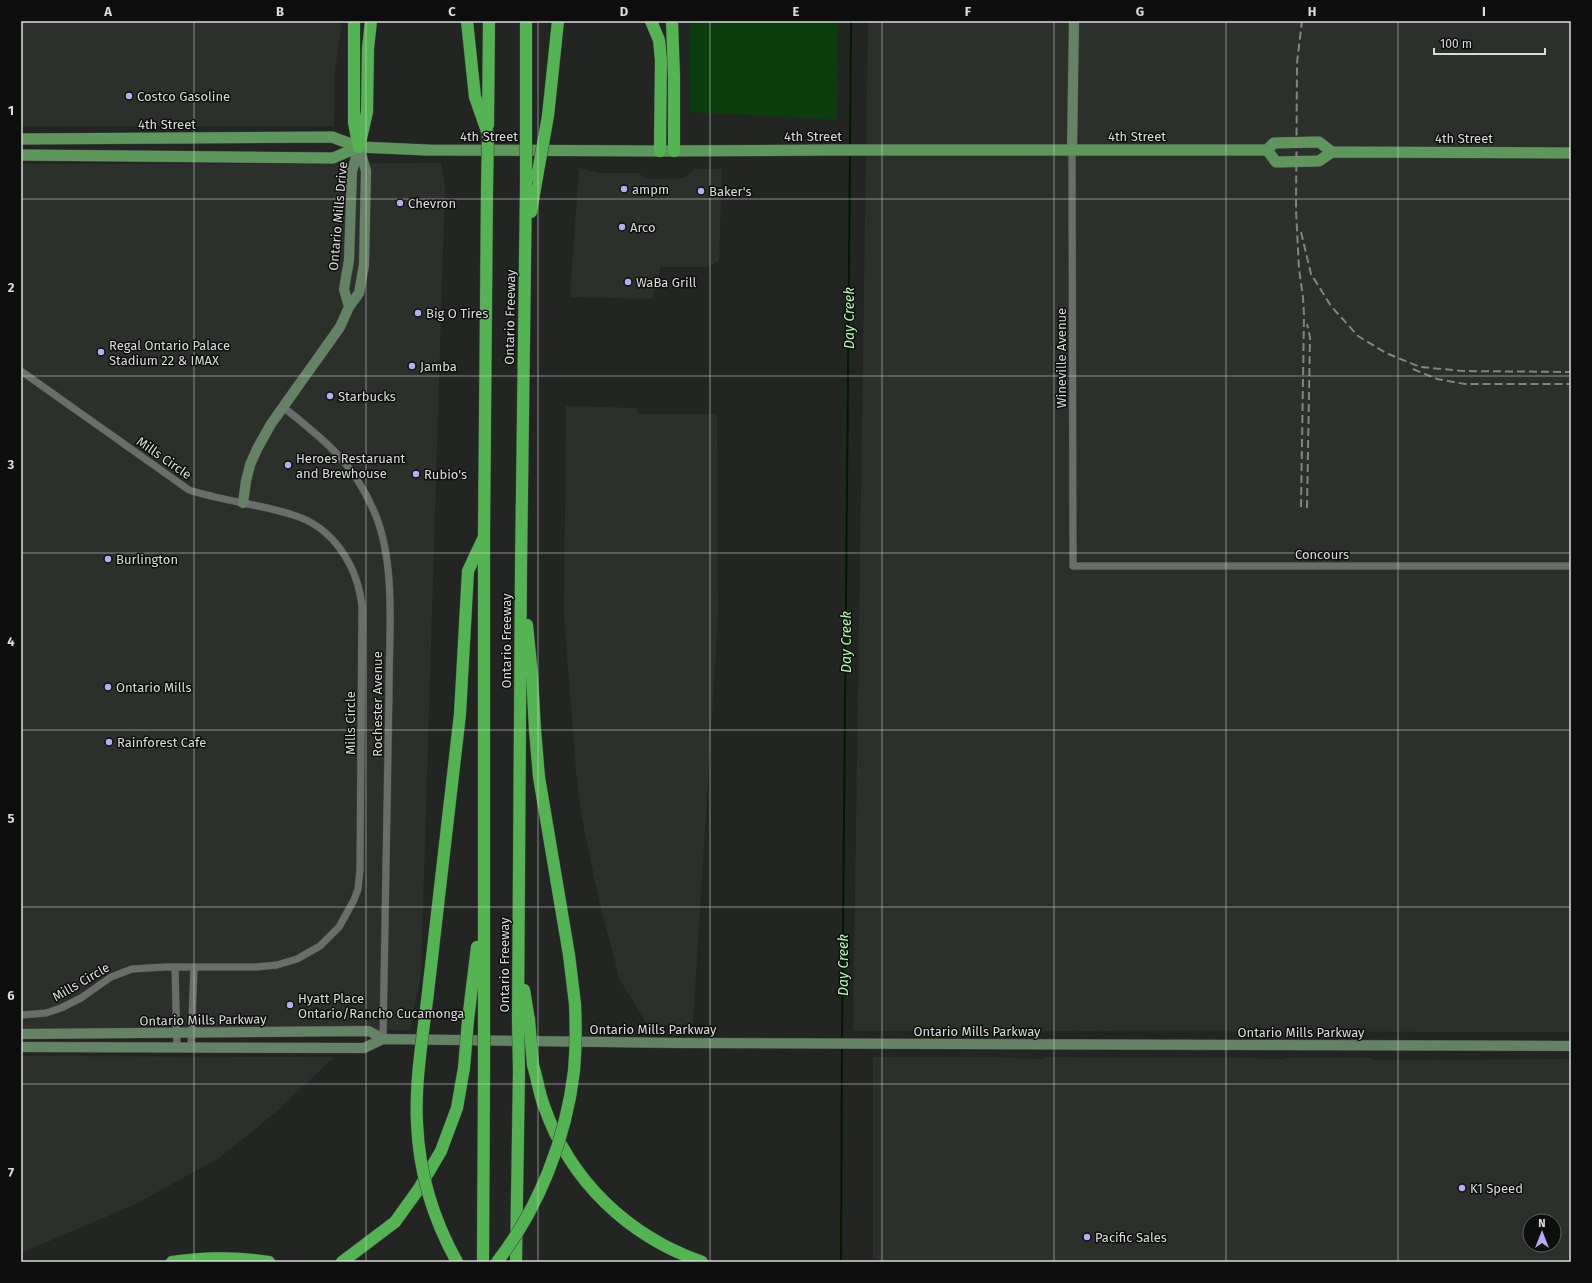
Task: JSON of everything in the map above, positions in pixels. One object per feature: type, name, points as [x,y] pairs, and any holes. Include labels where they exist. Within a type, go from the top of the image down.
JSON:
[{"type":"highway","points":[[354,21],[354,122],[359,147]]},
{"type":"highway","points":[[359,147],[368,112],[368,48],[371,21]]},
{"type":"highway","points":[[467,21],[475,97],[484,114]]},
{"type":"highway","name":"Ontario Freeway","points":[[483,1262],[484,536],[488,134],[484,114],[488,21]]},
{"type":"highway","name":"Ontario Freeway","points":[[516,1262],[519,1070],[524,1021],[518,951],[526,185],[526,21]]},
{"type":"highway","points":[[525,247],[548,116],[558,21]]},
{"type":"highway","points":[[651,21],[659,40],[661,60],[660,151]]},
{"type":"highway","points":[[672,21],[674,64],[674,151]]},
{"type":"highway","points":[[457,1262],[436,1218],[426,1188],[416,1122],[417,1091],[460,714],[468,571],[484,536]]},
{"type":"highway","points":[[497,1262],[522,1225],[538,1195],[551,1165],[569,1102],[574,1071],[576,1037],[575,1004],[569,955],[539,777],[532,675],[521,568]]},
{"type":"highway","points":[[342,1262],[395,1222],[418,1190],[441,1151],[457,1108],[464,1068],[468,1020],[483,900]]},
{"type":"highway","points":[[524,1021],[543,1105],[552,1127],[567,1154],[596,1193],[629,1224],[652,1240],[671,1250],[702,1262]]},
{"type":"highway","points":[[172,1262],[183,1260],[247,1259],[269,1262]]},
{"type":"main road","points":[[1072,150],[1074,21]]},
{"type":"main road","name":"4th Street","points":[[21,139],[332,137],[359,147],[427,150],[660,151],[1267,150],[1274,143],[1319,142],[1332,152]]},
{"type":"main road","name":"4th Street","points":[[21,155],[333,158],[359,147]]},
{"type":"main road","name":"Ontario Mills Drive","points":[[349,307],[344,289],[349,260],[352,171],[359,147]]},
{"type":"main road","name":"Ontario Mills Drive","points":[[243,503],[246,481],[257,450],[271,424],[340,327],[349,307],[359,293],[364,265],[366,171],[359,147]]},
{"type":"main road","name":"4th Street","points":[[1267,150],[1276,162],[1320,160],[1332,152],[1571,153]]},
{"type":"main road","name":"Ontario Mills Parkway","points":[[21,1034],[192,1034],[368,1031],[383,1039]]},
{"type":"main road","name":"Ontario Mills Parkway","points":[[21,1047],[364,1048],[383,1039],[858,1044],[1571,1046]]},
{"type":"street","name":"Wineville Avenue","points":[[1072,150],[1073,566]]},
{"type":"street","name":"Mills Circle","points":[[21,371],[189,490],[214,498],[294,515],[318,527],[337,544],[345,554],[357,580],[362,607],[360,835],[358,889],[354,900],[339,927],[320,946],[288,963],[266,967],[175,967],[132,969],[111,977],[81,998],[61,1008],[46,1013],[21,1015]]},
{"type":"street","name":"Rochester Avenue","points":[[283,407],[320,437],[342,458],[359,482],[371,505],[378,522],[386,552],[389,592],[388,817],[384,928],[383,1039]]},
{"type":"street","name":"Concours","points":[[1073,566],[1571,566]]},
{"type":"street","points":[[175,967],[177,1047]]},
{"type":"street","points":[[191,1047],[194,968]]},
{"type":"shaded area","points":[[21,21],[342,21],[335,70],[334,126],[21,126]]},
{"type":"shaded area","points":[[868,21],[1571,21],[1571,1032],[853,1031]]},
{"type":"shaded area","name":"Ontario Mills","points":[[441,163],[445,185],[421,973],[410,1030],[185,1031],[21,1029],[21,164]]},
{"type":"shaded area","points":[[579,168],[599,173],[638,173],[647,179],[685,178],[694,169],[722,169],[719,261],[708,267],[661,267],[652,299],[570,297]]},
{"type":"shaded area","points":[[566,406],[637,408],[638,414],[717,414],[718,618],[693,1024],[648,1026],[620,980],[599,901],[581,813],[576,771],[564,616]]},
{"type":"shaded area","points":[[21,1056],[334,1057],[275,1113],[219,1158],[134,1205],[21,1253]]},
{"type":"shaded area","points":[[873,1057],[997,1057],[1036,1059],[1042,1059],[1045,1057],[1260,1059],[1372,1058],[1375,1060],[1571,1059],[1571,1262],[889,1262],[873,1258]]},
{"type":"green space","points":[[690,21],[838,21],[837,120],[690,112]]},
{"type":"waterway","name":"Day Creek","points":[[850,146],[851,21]]},
{"type":"waterway","name":"Day Creek","points":[[842,1040],[850,154]]},
{"type":"waterway","name":"Day Creek","points":[[841,1262],[842,1046]]},
{"type":"railway","points":[[1301,507],[1304,315],[1299,269],[1296,210],[1297,63],[1302,21]]},
{"type":"railway","points":[[1301,232],[1311,274],[1331,306],[1358,336],[1386,353],[1420,367],[1463,371],[1571,372]]},
{"type":"railway","points":[[1307,324],[1310,337],[1307,508]]},
{"type":"railway","points":[[1413,369],[1437,379],[1465,384],[1571,384]]},
{"type":"place","name":"Costco Gasoline","points":[[129,96]]},
{"type":"place","name":"ampm","points":[[624,189]]},
{"type":"place","name":"Baker's","points":[[701,191]]},
{"type":"place","name":"Chevron","points":[[400,203]]},
{"type":"place","name":"Arco","points":[[622,227]]},
{"type":"place","name":"WaBa Grill","points":[[628,282]]},
{"type":"place","name":"Big O Tires","points":[[418,313]]},
{"type":"place","name":"Regal Ontario Palace Stadium 22 & IMAX","points":[[101,352]]},
{"type":"place","name":"Jamba","points":[[412,366]]},
{"type":"place","name":"Starbucks","points":[[330,396]]},
{"type":"place","name":"Heroes Restaruant and Brewhouse","points":[[288,465]]},
{"type":"place","name":"Rubio's","points":[[416,474]]},
{"type":"place","name":"Burlington","points":[[108,559]]},
{"type":"place","name":"Ontario Mills","points":[[108,687]]},
{"type":"place","name":"Rainforest Cafe","points":[[109,742]]},
{"type":"place","name":"Hyatt Place Ontario/Rancho Cucamonga","points":[[290,1005]]},
{"type":"place","name":"K1 Speed","points":[[1462,1188]]},
{"type":"place","name":"Pacific Sales","points":[[1087,1237]]}]
